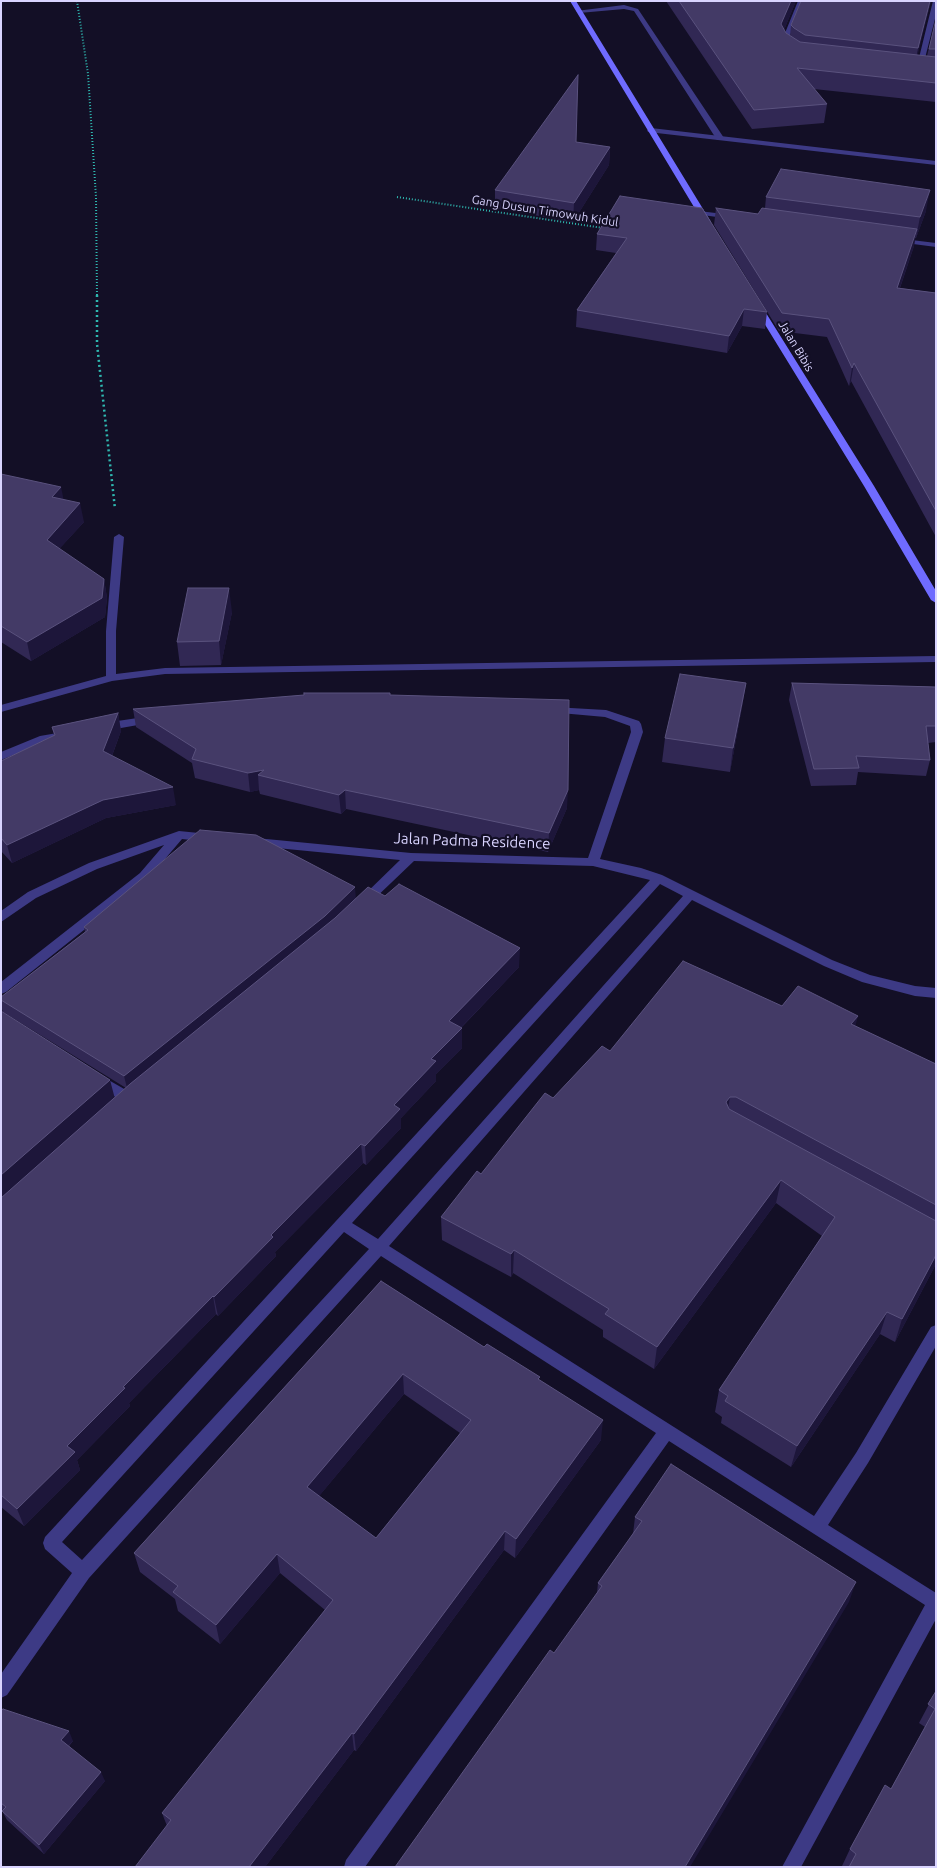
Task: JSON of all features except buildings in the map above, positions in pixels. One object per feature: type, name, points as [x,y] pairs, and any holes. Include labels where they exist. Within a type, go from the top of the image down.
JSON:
[{"type":"main road","points":[[573,1],[711,230]]},
{"type":"main road","name":"Jalan Bibis","points":[[751,296],[869,486],[936,600]]},
{"type":"street","points":[[792,52],[784,43],[801,1]]},
{"type":"street","points":[[919,70],[936,1]]},
{"type":"street","points":[[579,11],[624,8],[636,10],[720,138]]},
{"type":"street","points":[[910,69],[927,71]]},
{"type":"street","points":[[651,130],[936,163]]},
{"type":"street","points":[[702,213],[741,219]]},
{"type":"street","points":[[887,238],[936,245]]},
{"type":"street","points":[[111,678],[111,631],[116,588],[118,537]]},
{"type":"street","points":[[1,709],[111,678],[165,671],[936,659]]},
{"type":"street","points":[[541,709],[606,714],[635,724],[637,732],[593,862]]},
{"type":"street","points":[[92,730],[130,722],[159,720]]},
{"type":"street","points":[[1,756],[44,740],[72,734]]},
{"type":"street","points":[[1,989],[144,876],[179,835]]},
{"type":"street","points":[[1,918],[40,891],[93,866],[179,835],[218,839]]},
{"type":"street","name":"Jalan Padma Residence","points":[[247,841],[411,857],[593,862],[658,878],[828,963],[859,976],[915,990],[936,993]]},
{"type":"street","points":[[353,912],[411,857]]},
{"type":"street","points":[[83,1572],[51,1543],[658,878]]},
{"type":"street","points":[[1,1689],[83,1572],[380,1247],[691,894]]},
{"type":"street","points":[[87,1072],[128,1098]]},
{"type":"street","points":[[344,1224],[935,1603],[791,1867]]},
{"type":"street","points":[[816,1528],[862,1458],[936,1332]]},
{"type":"street","points":[[353,1867],[666,1432]]},
{"type":"path","points":[[77,1],[88,74],[95,188],[97,344],[118,537]]},
{"type":"path","name":"Gang Dusun Timowuh Kidul","points":[[397,197],[612,230]]}]
